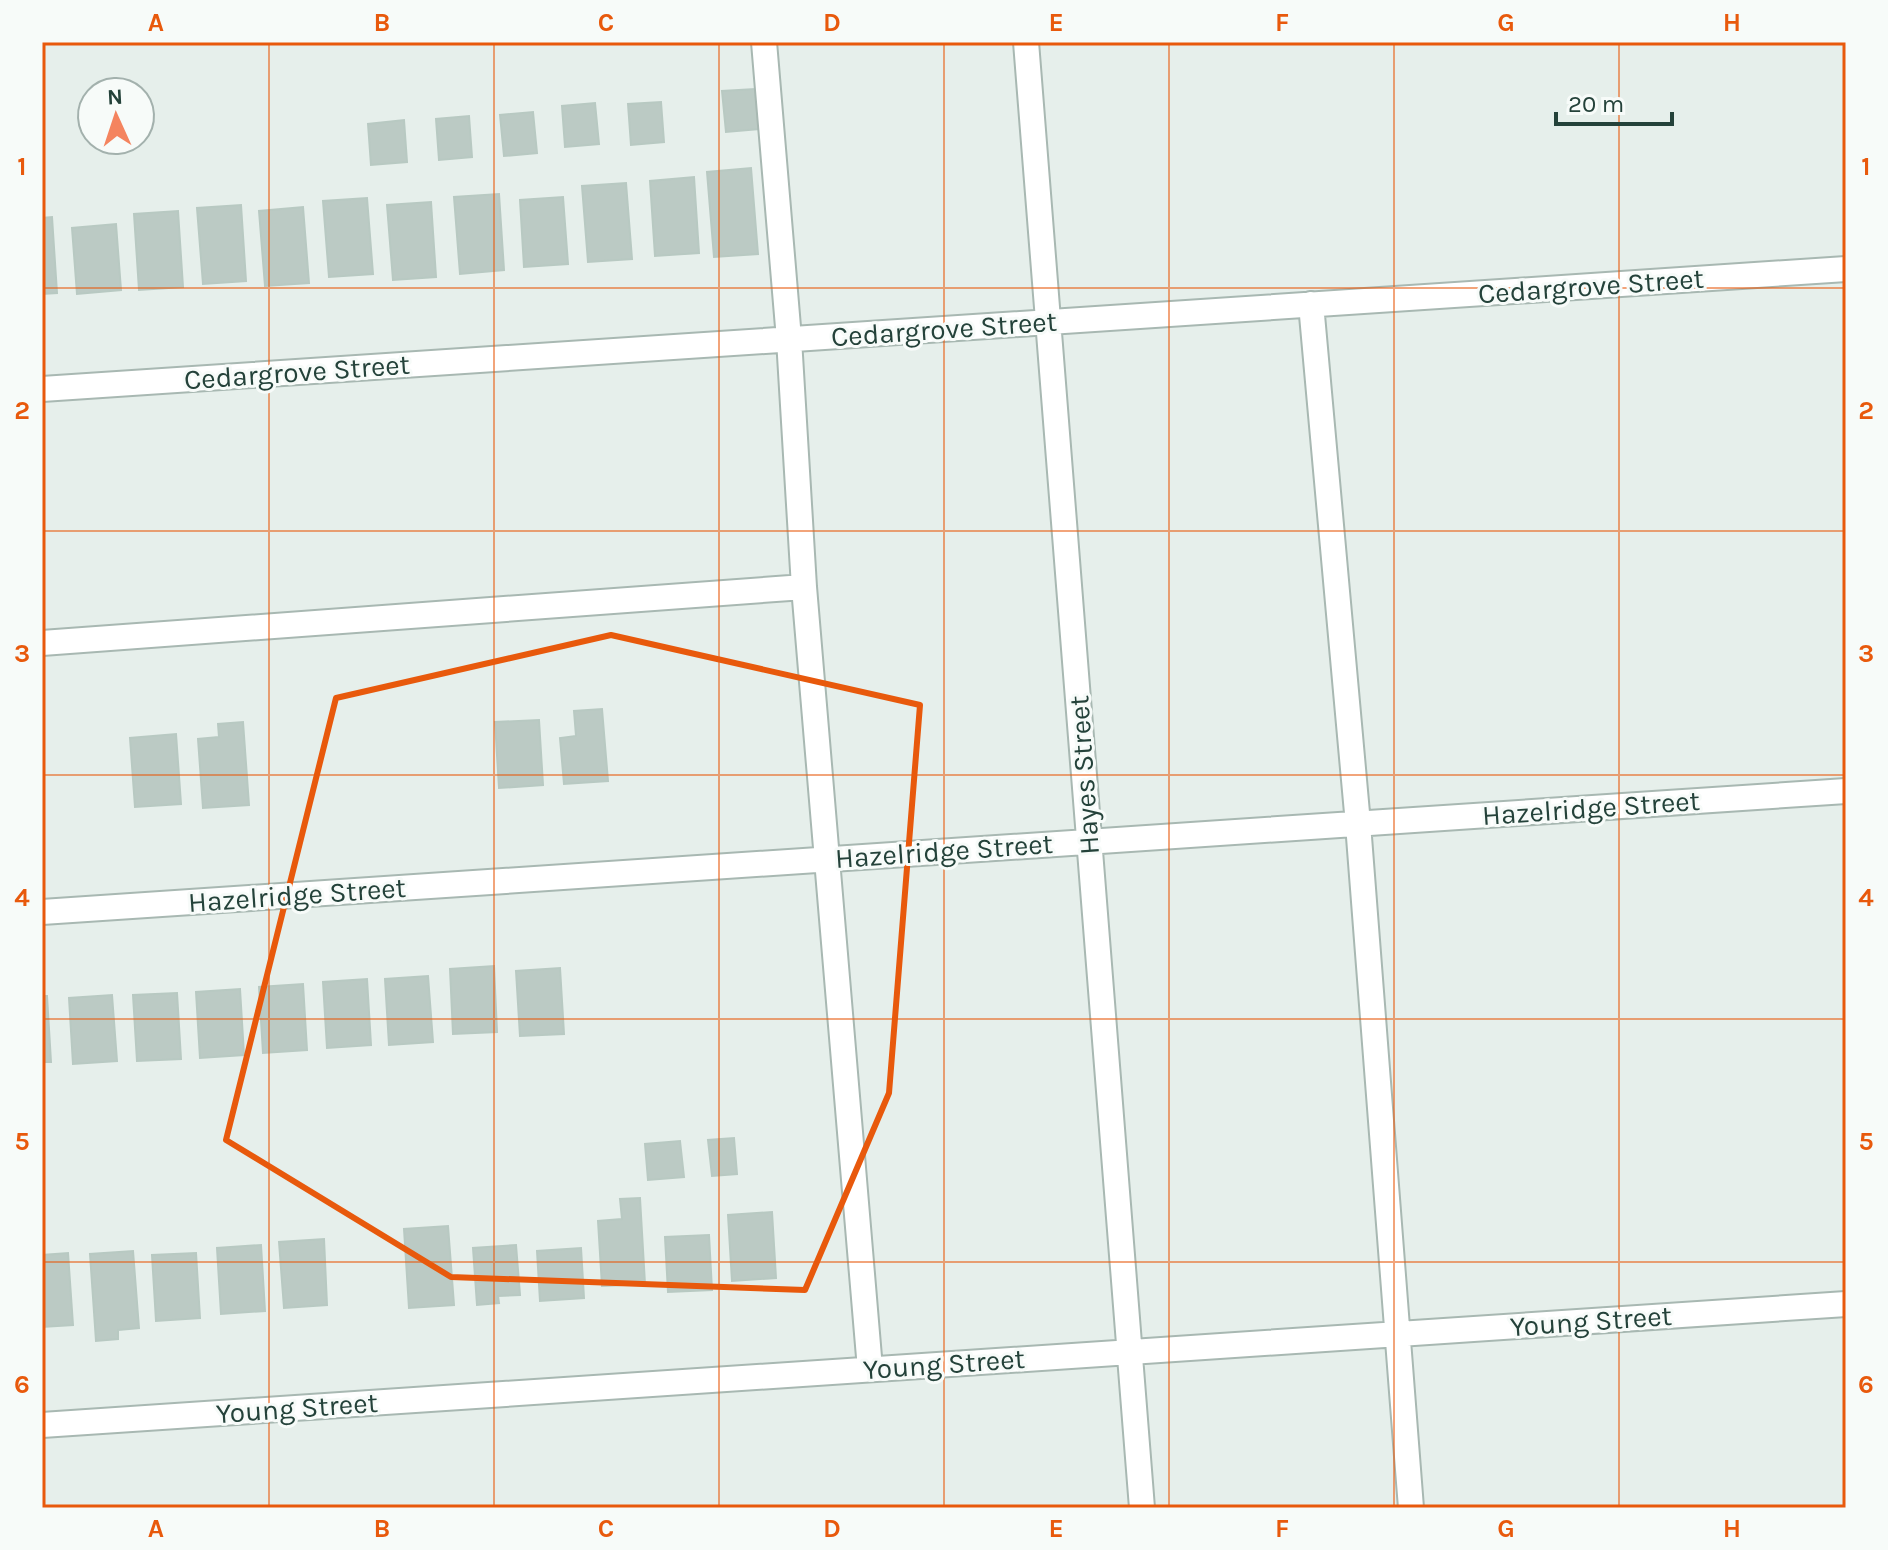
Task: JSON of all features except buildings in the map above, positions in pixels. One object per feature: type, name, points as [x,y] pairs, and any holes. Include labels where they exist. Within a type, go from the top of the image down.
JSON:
[{"type":"street","points":[[764,42],[789,339],[804,587],[870,1369]]},
{"type":"street","name":"Hayes Street","points":[[1026,42],[1142,1508]]},
{"type":"street","name":"Cedargrove Street","points":[[42,389],[1846,269]]},
{"type":"street","points":[[1311,304],[1358,824],[1411,1508]]},
{"type":"street","points":[[42,643],[804,587]]},
{"type":"street","name":"Hazelridge Street","points":[[42,912],[1846,791]]},
{"type":"street","name":"Young Street","points":[[42,1425],[1846,1304]]},
{"type":"highlighted area","points":[[611,635],[920,705],[889,1093],[805,1290],[451,1277],[226,1140],[336,698]]}]
